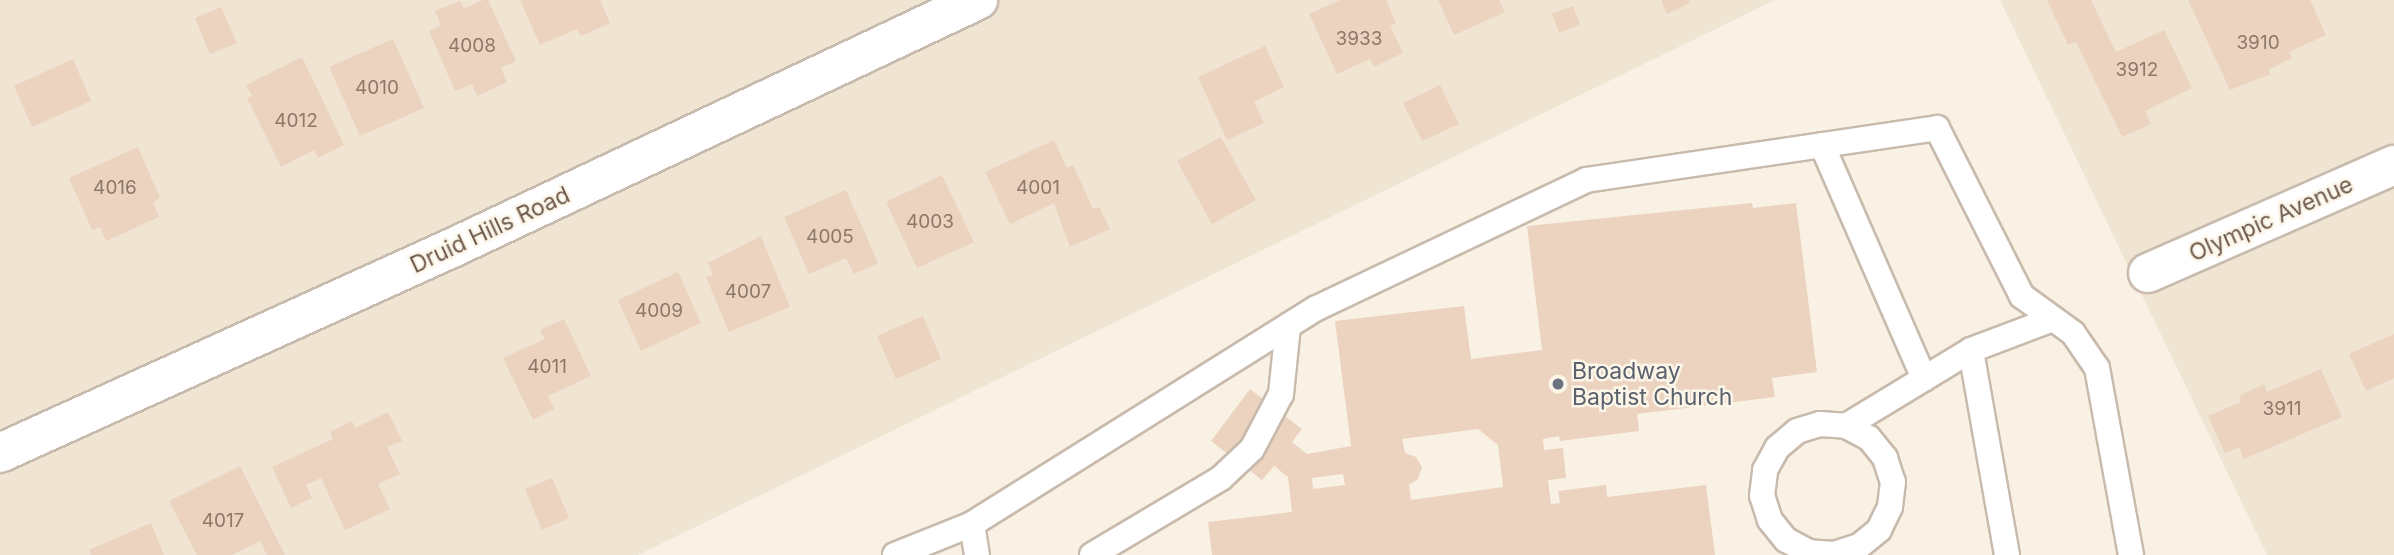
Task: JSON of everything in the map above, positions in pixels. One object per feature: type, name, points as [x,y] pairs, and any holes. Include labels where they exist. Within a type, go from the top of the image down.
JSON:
[{"type":"street","name":"Druid Hills Road","points":[[0,453],[437,255],[978,0]]},
{"type":"street","name":"Olympic Avenue","points":[[2148,273],[2394,165]]},
{"type":"lane","points":[[895,555],[972,524],[1317,308],[1586,180],[1937,128],[2022,296],[2073,333],[2097,368],[2131,555]]},
{"type":"lane","points":[[1822,145],[1924,379]]},
{"type":"lane","points":[[1846,426],[1971,350],[2053,319]]},
{"type":"lane","points":[[1092,555],[1221,478],[1252,449],[1281,394],[1288,326]]},
{"type":"lane","points":[[1971,350],[2007,555]]},
{"type":"lane","points":[[1820,424],[1846,426],[1869,438],[1885,458],[1893,482],[1890,507],[1879,530],[1859,546],[1835,554],[1809,553],[1786,540],[1770,520],[1762,496],[1765,470],[1777,448],[1797,432],[1820,424]]},
{"type":"lane","points":[[972,524],[977,555]]},
{"type":"shaded area","points":[[0,0],[1775,0],[638,555],[0,555]]},
{"type":"shaded area","points":[[2000,0],[2394,0],[2394,555],[2267,555]]},
{"type":"building","points":[[488,0],[516,61],[501,68],[507,82],[477,96],[472,84],[455,91],[429,31],[441,25],[435,11],[460,1],[464,9]]},
{"type":"building","points":[[520,0],[600,0],[610,23],[581,36],[577,29],[540,45]]},
{"type":"building","points":[[1340,0],[1386,0],[1396,23],[1390,26],[1403,53],[1374,67],[1370,59],[1337,74],[1309,14]]},
{"type":"building","points":[[1438,0],[1499,0],[1505,12],[1454,35]]},
{"type":"building","points":[[1661,0],[1688,0],[1690,3],[1667,14]]},
{"type":"building","points":[[2047,0],[2091,0],[2116,52],[2164,30],[2192,88],[2145,111],[2151,124],[2122,137],[2076,42],[2068,45]]},
{"type":"building","points":[[2188,0],[2310,0],[2326,35],[2289,52],[2292,58],[2268,70],[2271,74],[2230,90]]},
{"type":"building","points":[[1573,6],[1580,25],[1559,33],[1552,14]]},
{"type":"building","points":[[221,7],[237,43],[210,54],[195,18]]},
{"type":"building","points":[[393,39],[424,108],[360,136],[329,67]]},
{"type":"building","points":[[1265,46],[1284,87],[1254,102],[1264,123],[1227,140],[1198,77]]},
{"type":"building","points":[[302,57],[344,145],[318,158],[314,150],[281,167],[247,98],[252,96],[246,85]]},
{"type":"building","points":[[73,59],[91,101],[32,127],[14,86]]},
{"type":"building","points":[[1440,85],[1459,124],[1422,141],[1403,103]]},
{"type":"building","points":[[1221,137],[1256,200],[1212,224],[1177,161]]},
{"type":"building","points":[[1054,140],[1067,168],[1073,165],[1093,209],[1099,207],[1110,229],[1070,247],[1054,203],[1010,224],[985,172]]},
{"type":"building","points":[[138,147],[160,198],[153,202],[159,217],[106,241],[100,227],[92,230],[69,178]]},
{"type":"building","points":[[942,175],[974,242],[917,268],[886,202]]},
{"type":"building","points":[[846,190],[878,263],[854,274],[846,258],[809,274],[784,217]]},
{"type":"building","name":"Broadway Baptist Church","points":[[1752,203],[1753,208],[1796,203],[1817,372],[1772,378],[1775,397],[1637,414],[1639,431],[1560,441],[1559,436],[1543,439],[1544,450],[1563,448],[1566,478],[1548,480],[1551,504],[1560,503],[1558,491],[1606,485],[1607,497],[1706,485],[1715,555],[1212,555],[1208,522],[1292,512],[1288,477],[1274,466],[1262,480],[1211,441],[1250,389],[1302,429],[1292,442],[1307,454],[1351,446],[1335,321],[1464,306],[1471,359],[1542,350],[1527,226]],"holes":[[[1478,429],[1498,445],[1503,487],[1411,500],[1409,485],[1418,479],[1422,467],[1416,457],[1405,453],[1402,439]],[[1343,474],[1345,485],[1313,489],[1312,478]]]},
{"type":"building","points":[[761,236],[790,307],[729,332],[706,277],[713,275],[708,263]]},
{"type":"building","points":[[678,272],[701,323],[641,351],[618,300]]},
{"type":"building","points":[[923,316],[941,359],[896,379],[877,336]]},
{"type":"building","points":[[564,319],[591,376],[548,396],[554,409],[533,420],[503,358],[545,339],[540,330]]},
{"type":"building","points":[[2394,334],[2394,378],[2366,391],[2349,354]]},
{"type":"building","points":[[2321,369],[2342,417],[2244,459],[2239,447],[2225,453],[2208,416],[2241,402],[2239,396],[2264,384],[2267,392]]},
{"type":"building","points":[[388,412],[402,441],[387,447],[400,474],[378,484],[390,509],[345,530],[321,478],[306,485],[312,498],[291,508],[272,467],[333,439],[330,432],[352,421],[355,428]]},
{"type":"building","points":[[240,466],[285,555],[267,555],[260,541],[232,555],[197,555],[169,501]]},
{"type":"building","points":[[552,478],[569,518],[542,530],[525,489]]},
{"type":"building","points":[[151,523],[164,555],[91,555],[89,550]]},
{"type":"place","name":"Broadway Baptist Church","points":[[1558,384]]}]
